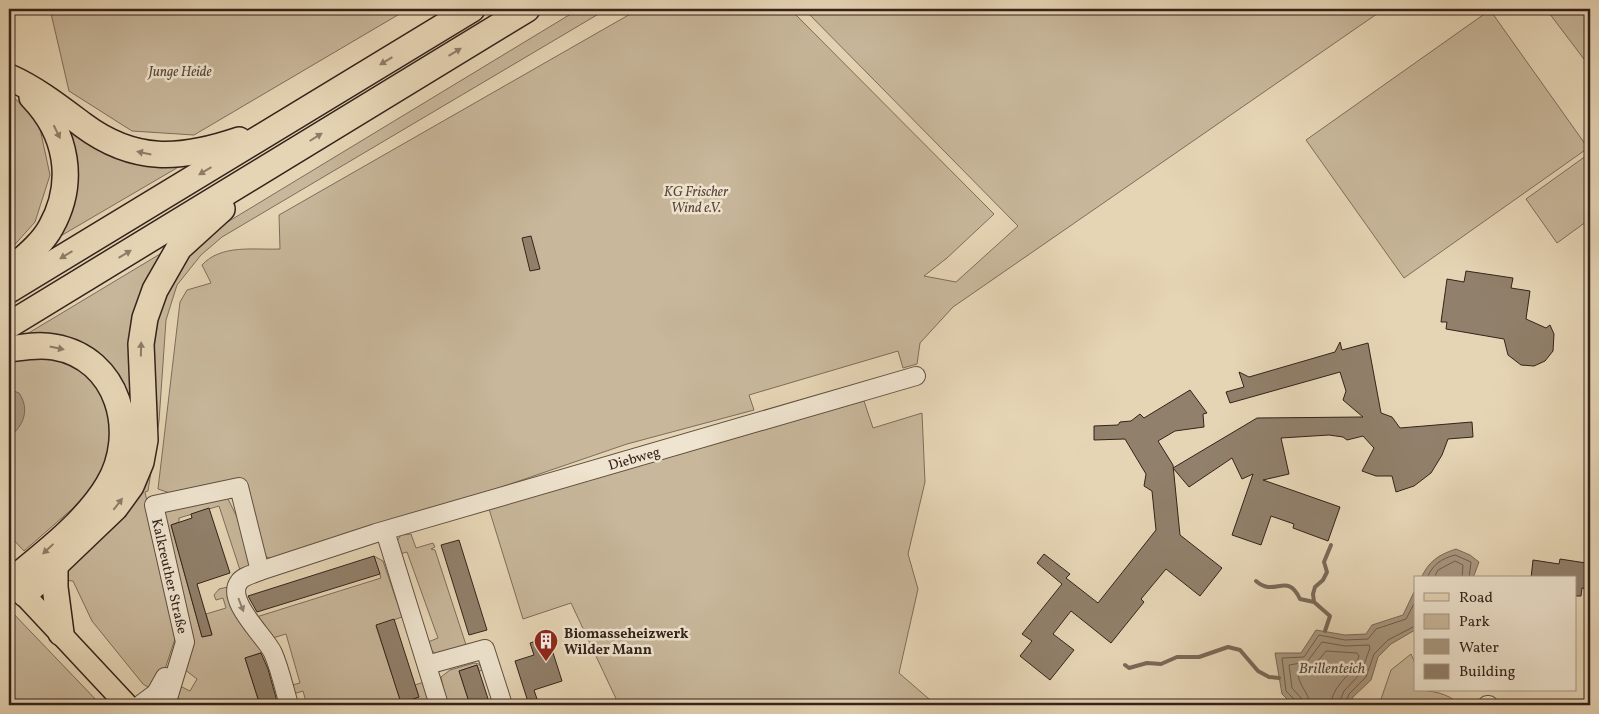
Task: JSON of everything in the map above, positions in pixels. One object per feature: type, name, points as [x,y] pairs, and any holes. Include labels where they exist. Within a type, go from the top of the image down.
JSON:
[{"type":"highway","points":[[9,290],[472,9]]},
{"type":"highway","points":[[9,325],[275,163],[382,95],[527,9]]},
{"type":"highway","points":[[12,79],[52,101],[106,140],[122,148],[148,154],[169,156],[189,153],[230,143],[276,128]]},
{"type":"highway","points":[[9,271],[41,242],[51,227],[63,198],[66,170],[62,142],[50,119],[12,79]]},
{"type":"highway","points":[[15,584],[55,566],[116,508],[131,486],[141,462],[145,440],[141,344],[145,318],[155,290],[179,248],[275,163]]},
{"type":"highway","points":[[9,349],[54,346],[75,354],[94,365],[107,380],[117,398],[123,429],[117,468],[98,500],[15,584]]},
{"type":"highway","points":[[55,566],[55,586],[61,634]]},
{"type":"main road","points":[[15,584],[127,705]]},
{"type":"street","name":"Diebweg","points":[[385,531],[885,392],[916,376]]},
{"type":"street","name":"Kalkreuther Straße","points":[[161,705],[169,695],[185,642],[154,505],[240,487],[260,571]]},
{"type":"street","points":[[289,705],[272,651],[245,615],[237,594],[239,582],[260,571],[385,531],[439,705]]},
{"type":"street","name":"Kalkreuther Straße","points":[[140,705],[156,693],[185,642]]},
{"type":"street","points":[[427,665],[485,650],[503,705]]},
{"type":"green space","name":"Junge Heide","points":[[50,9],[408,9],[194,135],[132,131],[69,91]]},
{"type":"green space","points":[[579,9],[607,9],[222,237],[201,255],[177,285],[166,320],[159,421],[148,491],[145,492],[176,636],[165,669],[151,689],[143,684],[92,621],[73,581],[62,580],[65,565],[118,516],[152,321],[184,258],[216,229]]},
{"type":"green space","name":"KG Frischer Wind e.V.","points":[[639,9],[790,9],[994,214],[947,258],[924,276],[956,282],[1018,226],[804,9],[1384,9],[953,307],[920,343],[917,364],[903,368],[898,351],[749,395],[754,410],[627,444],[484,493],[274,560],[260,554],[243,480],[170,493],[158,489],[180,302],[187,290],[211,283],[202,265],[210,258],[228,251],[280,249],[279,215]]},
{"type":"green space","points":[[1546,9],[1590,9],[1590,67]]},
{"type":"green space","points":[[1490,10],[1588,148],[1404,278],[1306,140]]},
{"type":"green space","points":[[9,92],[39,124],[50,175],[35,222],[9,251]]},
{"type":"green space","points":[[60,124],[187,162],[52,241]]},
{"type":"green space","points":[[1590,153],[1590,219],[1557,243],[1526,199]]},
{"type":"green space","points":[[170,248],[134,400],[105,502],[120,389],[22,337]]},
{"type":"green space","points":[[32,355],[61,359],[76,365],[105,392],[113,447],[94,486],[72,509],[24,551],[9,535],[9,359]]},
{"type":"green space","points":[[864,401],[873,428],[922,413],[925,482],[908,554],[918,589],[899,673],[936,705],[619,705],[571,603],[523,619],[489,509]]},
{"type":"green space","points":[[228,499],[237,517],[251,568],[240,570],[219,506],[179,518],[179,522],[171,525],[202,637],[212,634],[206,614],[226,608],[223,598],[216,600],[214,595],[219,589],[232,586],[272,659],[267,661],[263,652],[245,658],[260,705],[171,705],[180,686],[190,691],[197,679],[184,669],[163,518],[166,509]]},
{"type":"green space","points":[[411,534],[416,548],[433,543],[435,547],[431,549],[435,550],[467,648],[436,654],[430,649],[428,642],[438,638],[407,552],[400,554],[397,541],[401,535]]},
{"type":"green space","points":[[374,556],[383,561],[402,617],[376,626],[401,702],[419,697],[415,685],[424,682],[431,705],[307,705],[303,691],[290,695],[288,686],[300,683],[286,634],[266,640],[250,619],[381,578]]},
{"type":"green space","points":[[9,609],[101,705],[9,705]]},
{"type":"green space","points":[[1411,654],[1414,661],[1414,692],[1433,692],[1445,695],[1459,705],[1379,705],[1391,670]]},
{"type":"green space","points":[[474,663],[479,664],[483,670],[479,671],[477,665],[459,671],[470,705],[447,705],[441,677],[450,670]]},
{"type":"water","points":[[9,389],[19,393],[25,411],[22,422],[9,437]]},
{"type":"water","points":[[1456,549],[1470,555],[1479,562],[1474,576],[1422,576],[1427,567],[1444,554]]},
{"type":"water","name":"Brillenteich","points":[[1414,592],[1414,631],[1391,644],[1378,657],[1371,680],[1353,697],[1349,705],[1293,705],[1282,694],[1275,653],[1301,653],[1316,630],[1345,635],[1366,634],[1372,625],[1403,615]]},
{"type":"building","points":[[531,236],[540,269],[530,271],[522,238]]},
{"type":"building","points":[[1466,271],[1513,278],[1511,288],[1530,291],[1526,319],[1546,328],[1550,325],[1554,334],[1553,351],[1545,361],[1534,366],[1521,365],[1508,355],[1504,339],[1446,329],[1447,322],[1441,322],[1447,279],[1464,282]]},
{"type":"building","points":[[1340,342],[1342,350],[1368,343],[1381,413],[1392,417],[1400,428],[1472,422],[1473,437],[1448,439],[1442,455],[1431,473],[1414,486],[1396,492],[1392,476],[1376,476],[1362,471],[1374,448],[1363,436],[1347,440],[1343,437],[1329,435],[1281,438],[1289,474],[1263,480],[1340,507],[1328,541],[1293,528],[1294,524],[1271,516],[1261,545],[1232,535],[1253,474],[1242,479],[1232,458],[1189,487],[1173,468],[1257,418],[1363,417],[1343,400],[1346,391],[1340,372],[1230,403],[1226,392],[1244,387],[1239,372],[1249,377],[1335,352]]},
{"type":"building","points":[[1190,390],[1207,413],[1203,414],[1204,427],[1175,431],[1158,441],[1173,465],[1180,535],[1222,568],[1200,596],[1166,569],[1141,599],[1144,602],[1111,643],[1071,611],[1053,634],[1074,650],[1050,680],[1020,656],[1032,641],[1022,634],[1062,584],[1037,563],[1044,554],[1070,574],[1066,578],[1098,603],[1156,530],[1152,491],[1144,486],[1146,474],[1125,439],[1094,440],[1094,426],[1118,425],[1120,422],[1131,421],[1140,414],[1144,418]]},
{"type":"building","points":[[209,508],[230,573],[197,584],[212,635],[202,637],[171,525],[192,518],[191,514]]},
{"type":"building","points":[[459,540],[487,630],[469,635],[441,545]]},
{"type":"building","points":[[374,556],[380,574],[257,612],[248,596]]},
{"type":"building","points":[[1560,559],[1586,563],[1585,571],[1590,572],[1590,589],[1582,588],[1581,596],[1576,596],[1576,576],[1531,576],[1533,560],[1559,564]]},
{"type":"building","points":[[394,619],[419,697],[401,703],[376,625]]},
{"type":"building","points":[[548,637],[562,681],[534,690],[539,705],[529,705],[515,661],[534,655],[530,643]]},
{"type":"building","points":[[261,653],[268,669],[278,705],[260,705],[245,658]]},
{"type":"building","points":[[477,665],[490,705],[470,705],[459,671]]},
{"type":"waterway","points":[[1325,631],[1330,616],[1314,602],[1313,594],[1315,587],[1323,580],[1327,572],[1324,562],[1331,545]]},
{"type":"waterway","points":[[1256,581],[1263,586],[1269,587],[1285,585],[1295,591],[1300,599],[1314,602]]},
{"type":"waterway","points":[[1125,665],[1129,668],[1147,663],[1161,664],[1177,657],[1199,657],[1228,647],[1240,650],[1258,671],[1269,677],[1279,678]]},
{"type":"place","name":"Biomasseheizwerk Wilder Mann","points":[[546,662]]}]
